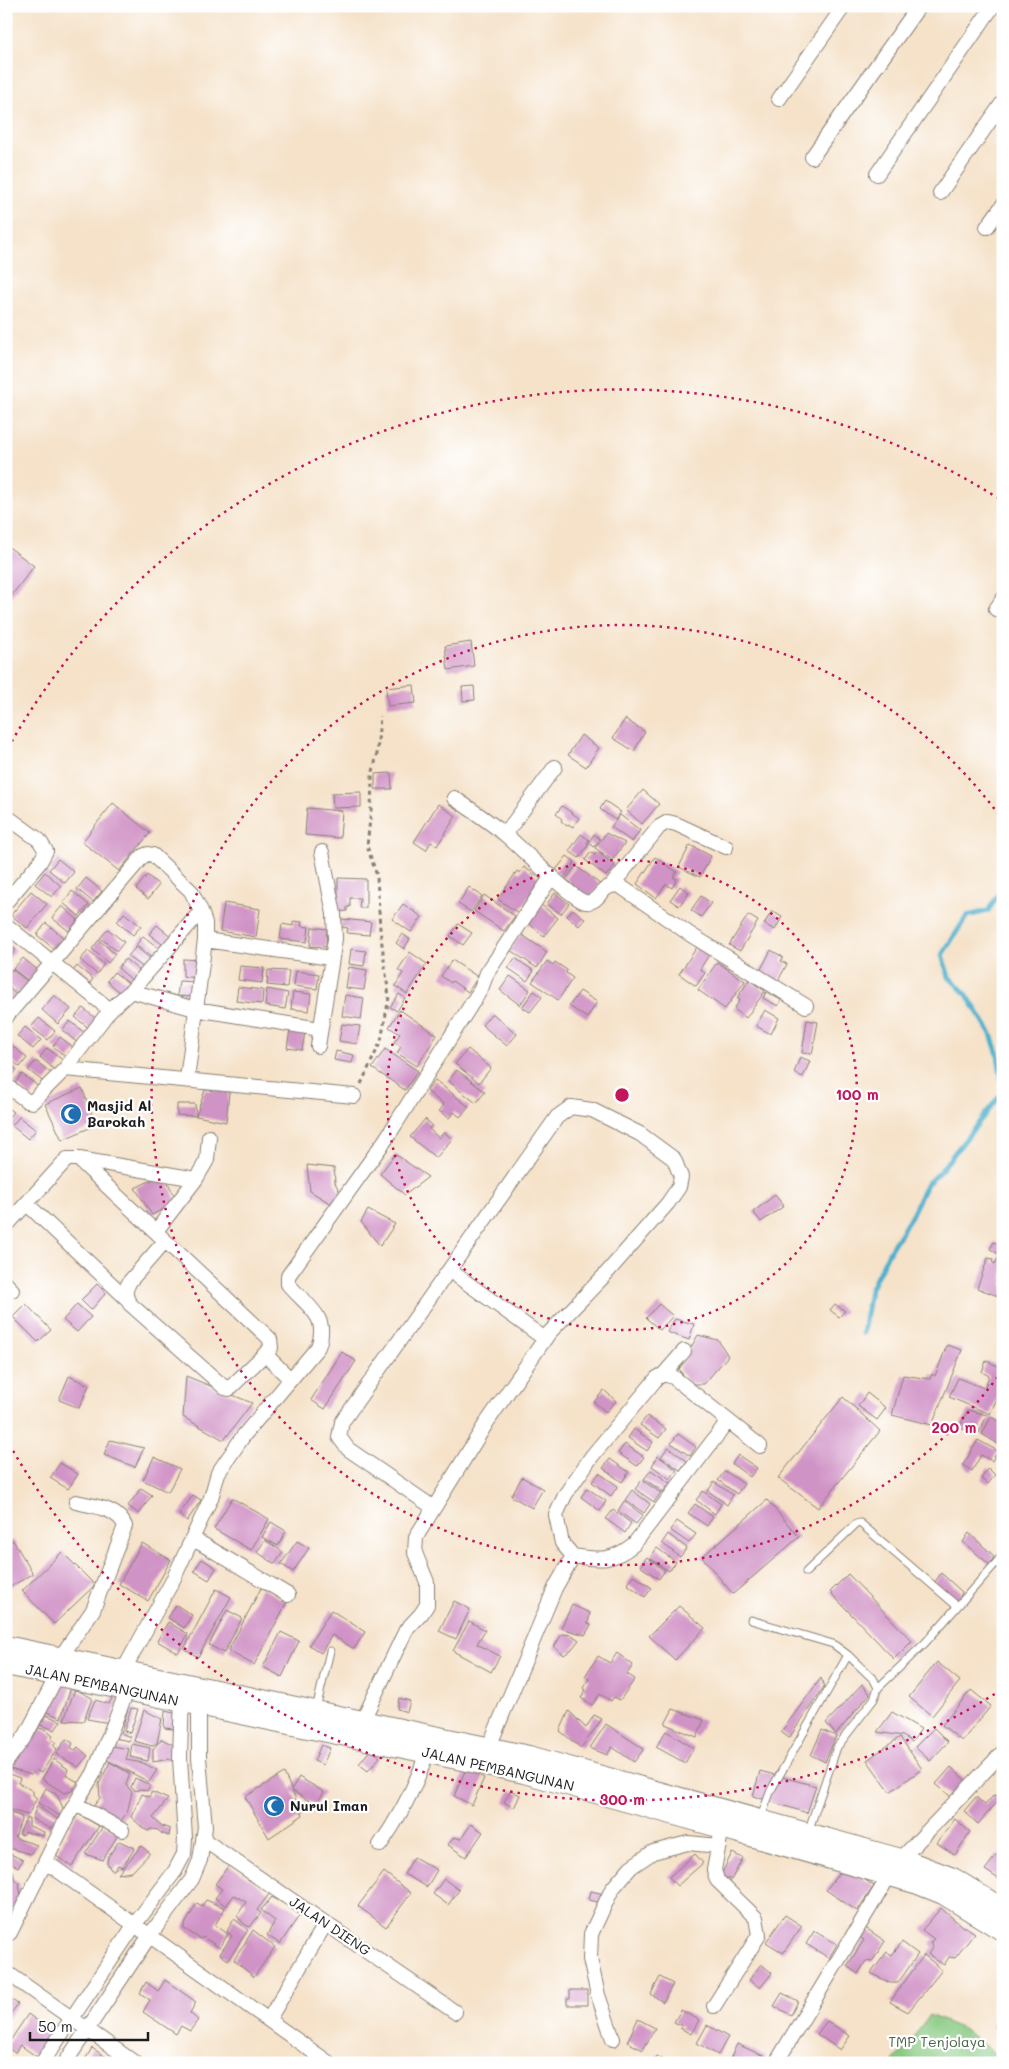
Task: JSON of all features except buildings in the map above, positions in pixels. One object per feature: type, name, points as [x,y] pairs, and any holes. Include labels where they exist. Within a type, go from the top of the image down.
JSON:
[{"type":"main road","name":"JALAN PEMBANGUNAN","points":[[6,1646],[58,1667],[127,1691],[191,1695],[316,1712],[362,1722],[485,1756],[524,1773],[720,1837],[889,1876],[943,1894],[1003,1932]]},
{"type":"main road","name":"JALAN PEMBANGUNAN","points":[[6,1665],[123,1671],[191,1695],[427,1752],[485,1756],[528,1756],[902,1859],[953,1878],[1003,1909]]},
{"type":"street","points":[[779,98],[844,6]]},
{"type":"street","points":[[812,157],[919,6]]},
{"type":"street","points":[[877,174],[993,6]]},
{"type":"street","points":[[940,193],[1003,102]]},
{"type":"street","points":[[987,227],[1003,205]]},
{"type":"street","points":[[505,834],[555,767]]},
{"type":"street","points":[[454,798],[505,834],[567,890],[588,903],[612,885],[659,827],[668,822],[726,848]]},
{"type":"street","points":[[6,816],[39,840],[46,851],[40,862],[6,902]]},
{"type":"street","points":[[318,1046],[334,940],[334,914],[322,852]]},
{"type":"street","points":[[6,1017],[142,856],[154,855],[191,891],[205,923],[205,940],[187,1079]]},
{"type":"street","points":[[123,1671],[172,1582],[211,1498],[218,1473],[244,1435],[318,1347],[322,1338],[322,1328],[317,1314],[288,1284],[288,1276],[386,1139],[481,989],[487,974],[552,876]]},
{"type":"street","points":[[612,885],[620,886],[691,935],[806,1006]]},
{"type":"street","points":[[6,1085],[24,1099],[32,1102],[65,1069],[110,1010],[131,991],[201,911]]},
{"type":"street","points":[[6,925],[110,1010]]},
{"type":"street","points":[[205,940],[331,958]]},
{"type":"street","points":[[131,991],[195,1009],[320,1029]]},
{"type":"street","points":[[65,1069],[354,1096]]},
{"type":"street","points":[[362,1722],[406,1630],[427,1605],[427,1582],[414,1554],[416,1537],[434,1508],[487,1422],[545,1338],[604,1276],[668,1202],[678,1187],[681,1177],[674,1159],[640,1134],[592,1110],[571,1107],[557,1117],[342,1422],[339,1437],[348,1450],[434,1508]]},
{"type":"street","points":[[125,1298],[126,1288],[130,1281],[207,1160],[210,1137]]},
{"type":"street","points":[[6,1226],[67,1159],[78,1159],[196,1179]]},
{"type":"street","points":[[27,1204],[130,1304],[225,1388],[231,1388],[272,1346],[270,1339],[78,1159]]},
{"type":"street","points":[[449,1270],[545,1338]]},
{"type":"street","points":[[684,1351],[664,1374],[657,1378],[639,1397],[564,1495],[556,1515],[562,1543],[573,1556],[596,1559],[620,1555],[634,1544],[728,1421]]},
{"type":"street","points":[[265,1354],[290,1379]]},
{"type":"street","points":[[664,1374],[673,1376],[760,1446]]},
{"type":"street","points":[[6,1762],[26,1735],[58,1667],[93,1610],[125,1526],[122,1520],[112,1512],[76,1502]]},
{"type":"street","points":[[192,1538],[288,1595]]},
{"type":"street","points":[[485,1756],[555,1588],[573,1556]]},
{"type":"street","points":[[10,1933],[68,1816],[94,1773],[127,1691]]},
{"type":"street","points":[[65,2063],[150,1935],[192,1880],[200,1860],[204,1840],[199,1758],[191,1695]]},
{"type":"street","points":[[42,2063],[135,1924],[175,1871],[184,1854],[185,1838],[180,1758],[191,1695]]},
{"type":"street","points":[[380,1845],[400,1815],[419,1777],[427,1752]]},
{"type":"street","points":[[776,2063],[889,1876],[902,1859],[1003,1752]]},
{"type":"street","points":[[180,1758],[199,1758]]},
{"type":"street","points":[[76,1804],[122,1830]]},
{"type":"street","points":[[613,2039],[598,1995],[590,1959],[591,1934],[612,1889],[631,1867],[653,1852],[720,1837],[714,1870],[717,1880],[756,1918],[759,1935],[714,2006]]},
{"type":"street","name":"JALAN DIENG","points":[[204,1840],[455,2012]]},
{"type":"street","points":[[46,1862],[329,2063]]},
{"type":"street","points":[[269,2020],[326,1923]]},
{"type":"street","points":[[6,1972],[135,2063]]},
{"type":"street","points":[[770,2063],[791,2037]]},
{"type":"lane","points":[[806,1572],[856,1524],[860,1523],[957,1606]]},
{"type":"lane","points":[[808,1833],[837,1747],[874,1699],[878,1688],[925,1643],[1003,1555]]},
{"type":"lane","points":[[751,1620],[832,1644],[848,1655],[874,1680],[878,1688]]},
{"type":"lane","points":[[316,1712],[330,1651]]},
{"type":"lane","points":[[760,1820],[771,1790],[848,1655]]},
{"type":"path","points":[[354,1096],[360,1092],[367,1069],[376,1055],[389,1005],[380,929],[377,876],[367,846],[372,776],[377,754],[380,716]]},
{"type":"green space","name":"TMP Tenjolaya","points":[[929,2015],[963,2029],[1003,2060],[1003,2063],[891,2063],[908,2045]]},
{"type":"waterway","points":[[1003,887],[988,911],[967,916],[942,955],[949,977],[967,995],[991,1034],[998,1055],[1003,1088]]},
{"type":"waterway","points":[[863,1333],[870,1290],[926,1185],[941,1170],[1003,1092]]},
{"type":"place","name":"Masjid Al Barokah","points":[[71,1114]]},
{"type":"place","name":"Nurul Iman","points":[[274,1806]]}]
